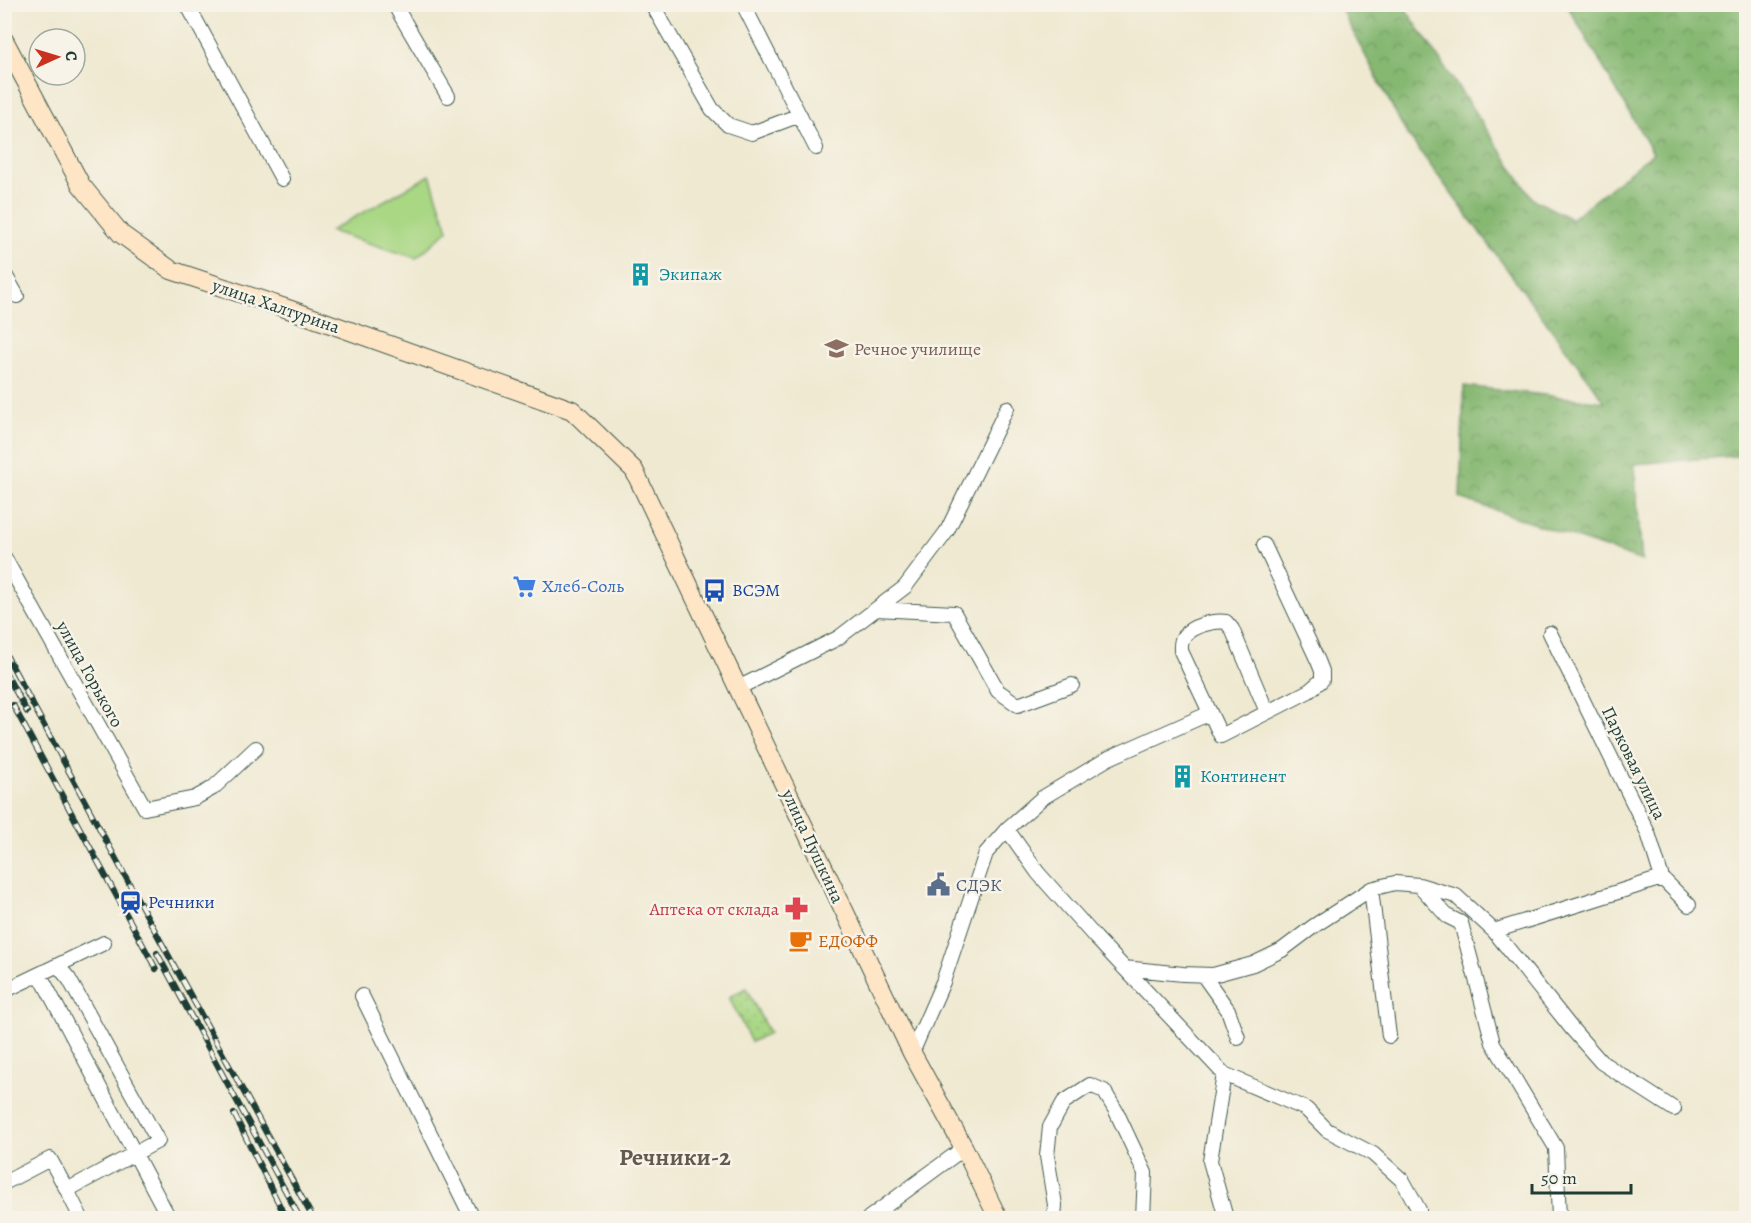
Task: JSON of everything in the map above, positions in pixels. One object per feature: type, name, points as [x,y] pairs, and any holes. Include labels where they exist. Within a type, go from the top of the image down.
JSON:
[{"type":"main road","name":"улица Халтурина","points":[[4,40],[81,185],[121,234],[171,270],[572,410],[634,470]]},
{"type":"main road","name":"улица Пушкина","points":[[634,470],[912,1053],[964,1148],[998,1218]]},
{"type":"street","points":[[188,4],[282,179]]},
{"type":"street","points":[[394,4],[448,96]]},
{"type":"street","points":[[652,4],[712,109],[728,126],[752,133],[800,115]]},
{"type":"street","points":[[743,4],[816,148]]},
{"type":"street","points":[[4,273],[16,296]]},
{"type":"street","points":[[738,688],[838,638],[905,587],[947,531],[1007,408]]},
{"type":"street","points":[[1264,546],[1322,671],[1322,680],[1309,691],[1221,736],[1181,651],[1181,641],[1187,633],[1211,621],[1226,622],[1232,629],[1267,712]]},
{"type":"street","name":"улица Горького","points":[[4,557],[145,808],[195,798],[213,788],[255,748]]},
{"type":"street","points":[[876,609],[954,613],[998,691],[1018,705],[1072,685]]},
{"type":"street","name":"Парковая улица","points":[[1550,633],[1648,832],[1662,878],[1689,905]]},
{"type":"street","points":[[912,1053],[943,982],[986,853],[1007,829],[1042,798],[1109,759],[1210,713]]},
{"type":"street","points":[[1007,829],[1038,873],[1224,1074],[1306,1109],[1328,1130],[1373,1154],[1403,1181],[1419,1210],[1419,1218]]},
{"type":"street","points":[[1494,931],[1662,878]]},
{"type":"street","points":[[1124,968],[1213,975],[1253,964],[1282,950],[1371,889],[1395,883],[1419,885],[1456,896],[1494,931],[1601,1062],[1674,1109]]},
{"type":"street","points":[[1419,885],[1447,916],[1461,923],[1493,1043],[1556,1148],[1559,1218]]},
{"type":"street","points":[[1371,889],[1389,1036]]},
{"type":"street","points":[[4,991],[104,943]]},
{"type":"street","points":[[58,966],[69,979],[158,1141],[67,1190]]},
{"type":"street","points":[[40,975],[169,1218]]},
{"type":"street","points":[[1203,975],[1228,1010],[1238,1038]]},
{"type":"street","points":[[362,996],[472,1218]]},
{"type":"street","points":[[1224,1074],[1210,1161],[1226,1218]]},
{"type":"street","points":[[1054,1218],[1047,1156],[1050,1127],[1064,1102],[1090,1085],[1104,1091],[1145,1173],[1143,1218]]},
{"type":"street","points":[[869,1218],[964,1148]]},
{"type":"street","points":[[6,1178],[50,1159],[81,1218]]},
{"type":"green space","points":[[1339,5],[1403,5],[1533,199],[1571,219],[1653,153],[1567,5],[1746,5],[1746,455],[1634,464],[1642,561],[1460,498],[1464,386],[1605,402],[1405,131]]},
{"type":"green space","points":[[430,175],[448,230],[416,258],[330,231]]},
{"type":"green space","points":[[746,988],[769,1033],[751,1042],[729,997]]},
{"type":"railway","points":[[4,651],[313,1218]]},
{"type":"railway","points":[[4,670],[27,712]]},
{"type":"railway","points":[[13,705],[156,969]]},
{"type":"railway","points":[[157,953],[300,1218]]},
{"type":"railway","points":[[234,1114],[286,1218]]},
{"type":"place","name":"Экипаж","points":[[641,274]]},
{"type":"place","name":"Речное училище","points":[[836,349]]},
{"type":"place","name":"Хлеб-Соль","points":[[524,586]]},
{"type":"place","name":"ВСЭМ","points":[[714,590]]},
{"type":"place","name":"Континент","points":[[1182,776]]},
{"type":"place","name":"СДЭК","points":[[938,885]]},
{"type":"place","name":"Речники","points":[[130,902]]},
{"type":"place","name":"Аптека от склада","points":[[797,909]]},
{"type":"place","name":"ЕДОФФ","points":[[800,941]]},
{"type":"district","name":"Речники-2","points":[[675,1157]]}]
